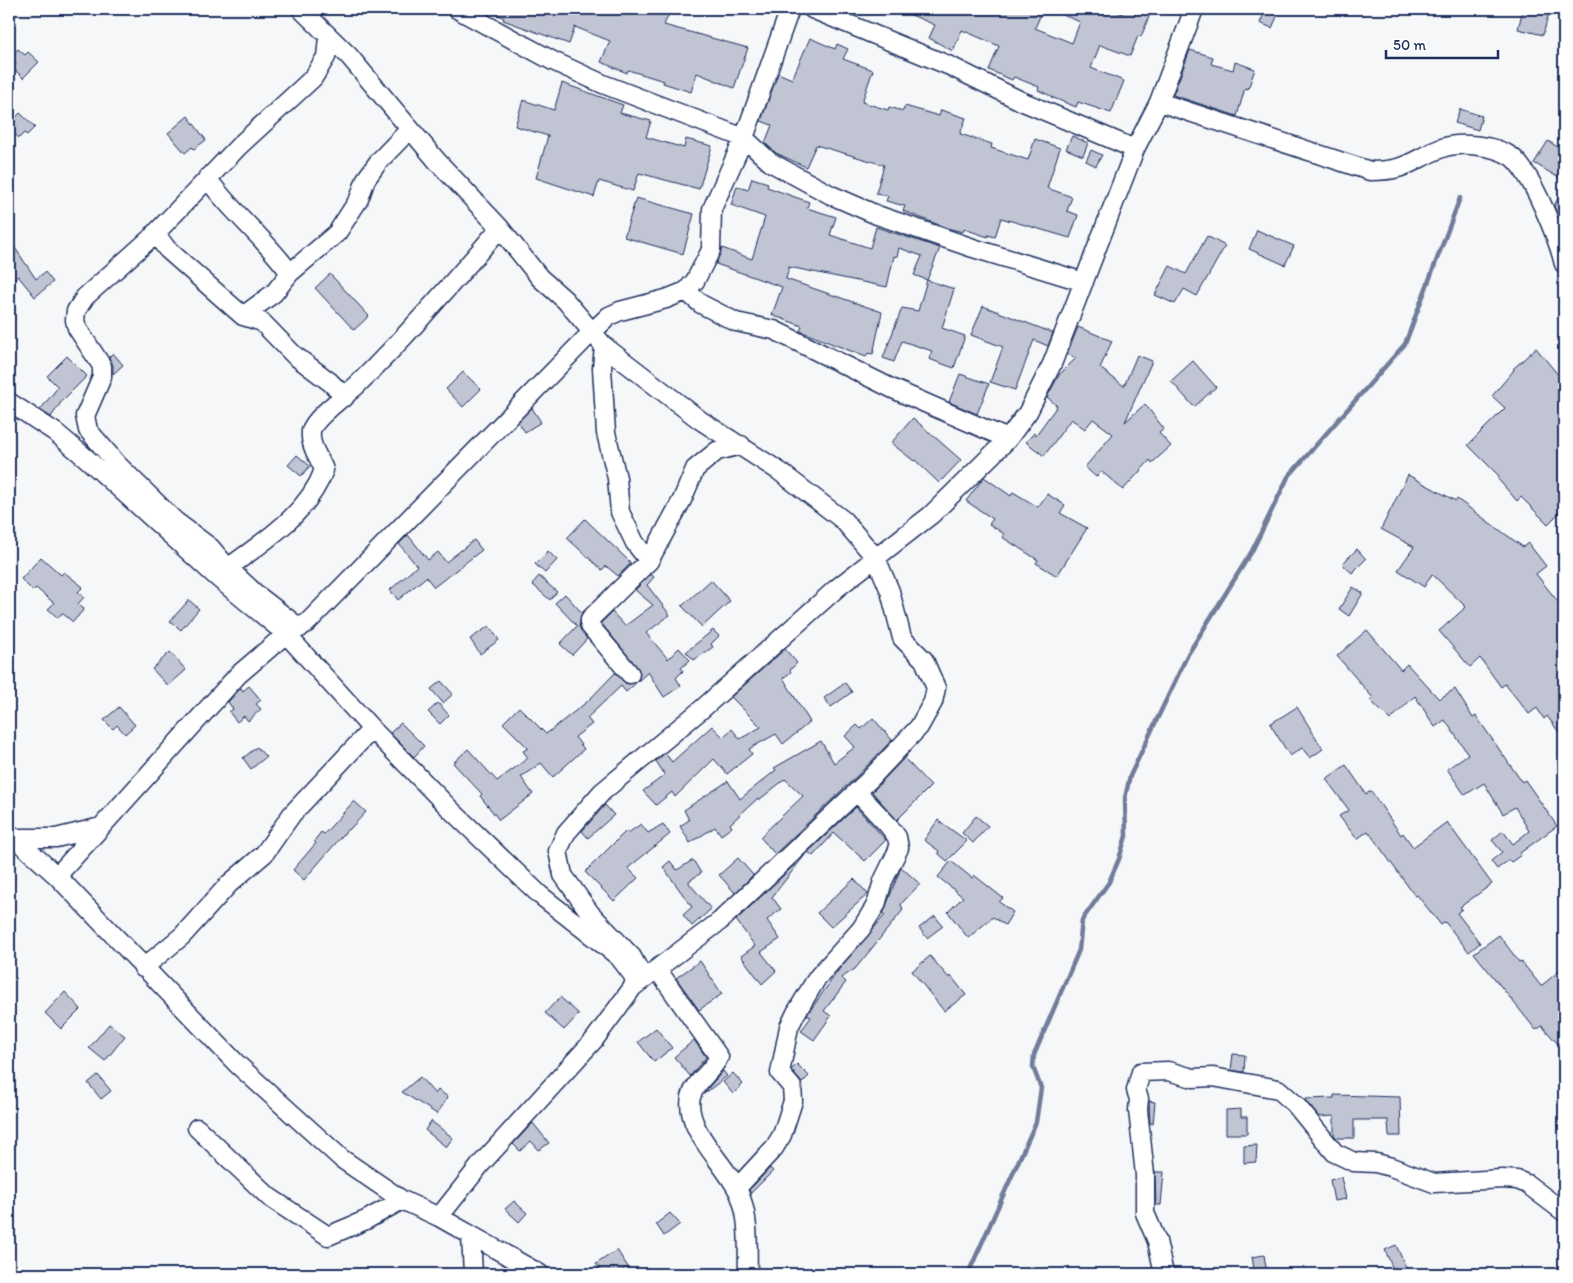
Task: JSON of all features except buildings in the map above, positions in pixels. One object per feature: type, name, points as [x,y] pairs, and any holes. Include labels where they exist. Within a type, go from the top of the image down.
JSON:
[{"type":"street","points":[[301,9],[328,38],[349,56],[410,129],[500,228],[540,278],[565,300],[591,333],[604,346],[700,420],[779,471],[843,520],[876,558],[890,591],[902,638],[924,660],[936,688],[933,702],[919,727],[856,792],[720,920],[657,969],[634,982]]},
{"type":"street","points":[[457,9],[553,61],[603,84],[744,138],[770,162],[806,183],[869,212],[973,248],[1084,282]]},
{"type":"street","points":[[58,876],[233,681],[293,631],[609,316],[620,310],[666,298],[686,290],[696,281],[711,250],[712,208],[744,138],[790,9]]},
{"type":"street","points":[[812,9],[950,66],[1021,101],[1135,149]]},
{"type":"street","points":[[439,1217],[481,1164],[594,1040],[634,982],[638,968],[632,957],[590,913],[563,875],[558,851],[566,833],[602,792],[702,709],[807,613],[931,515],[1008,439],[1037,395],[1084,282],[1135,149],[1159,102],[1194,9]]},
{"type":"street","points":[[328,38],[326,57],[313,78],[207,178],[156,233],[85,297],[76,311],[75,320],[77,328],[102,366],[102,377],[85,416],[88,430],[147,494],[175,521],[211,548],[228,568],[293,631],[372,729],[452,812],[540,895],[618,957],[634,982]]},
{"type":"street","points":[[1159,102],[1370,171],[1390,171],[1409,166],[1442,148],[1461,144],[1478,145],[1512,157],[1526,174],[1540,201],[1564,264]]},
{"type":"street","points":[[243,316],[274,292],[290,273],[337,233],[359,199],[366,179],[410,129]]},
{"type":"street","points":[[207,178],[221,198],[275,253],[290,273]]},
{"type":"street","points":[[228,568],[271,536],[308,501],[324,470],[314,449],[311,430],[317,421],[345,397],[419,322],[500,228]]},
{"type":"street","points":[[156,233],[168,249],[243,316],[262,322],[294,355],[330,382],[345,397]]},
{"type":"street","points":[[686,290],[700,304],[736,322],[774,330],[885,385],[1008,439]]},
{"type":"street","points":[[604,346],[602,368],[606,433],[618,478],[620,512],[635,543],[649,561]]},
{"type":"street","points":[[9,400],[55,432],[86,458],[218,578],[293,631]]},
{"type":"street","points":[[630,674],[590,626],[590,619],[649,561],[682,500],[695,469],[717,451],[741,445]]},
{"type":"street","points":[[143,968],[182,936],[228,884],[264,854],[292,814],[372,729]]},
{"type":"street","points":[[737,1188],[774,1148],[782,1135],[793,1101],[792,1087],[780,1073],[792,1020],[817,978],[861,930],[876,905],[883,882],[900,848],[897,837],[888,825],[856,792]]},
{"type":"street","points":[[11,836],[56,838],[102,827]]},
{"type":"street","points":[[11,836],[58,876],[143,968],[237,1064],[336,1154],[363,1176],[402,1200],[439,1217],[540,1274]]},
{"type":"street","points":[[657,969],[719,1057],[694,1089],[690,1100],[691,1109],[707,1147],[737,1188],[745,1213],[749,1238],[748,1274]]},
{"type":"street","points":[[1164,1274],[1157,1241],[1145,1213],[1144,1175],[1138,1110],[1139,1099],[1136,1090],[1141,1072],[1168,1071],[1192,1078],[1213,1077],[1278,1089],[1295,1104],[1335,1154],[1344,1158],[1354,1162],[1376,1163],[1434,1183],[1502,1178],[1517,1180],[1527,1184],[1564,1212]]},
{"type":"street","points":[[197,1128],[268,1197],[328,1236],[366,1220],[402,1200]]},
{"type":"street","points":[[471,1236],[473,1274]]},
{"type":"waterway","points":[[968,1274],[1036,1122],[1041,1088],[1033,1067],[1034,1055],[1079,950],[1082,920],[1109,882],[1119,859],[1126,836],[1125,798],[1130,776],[1188,654],[1252,551],[1288,477],[1405,344],[1460,198]]}]
